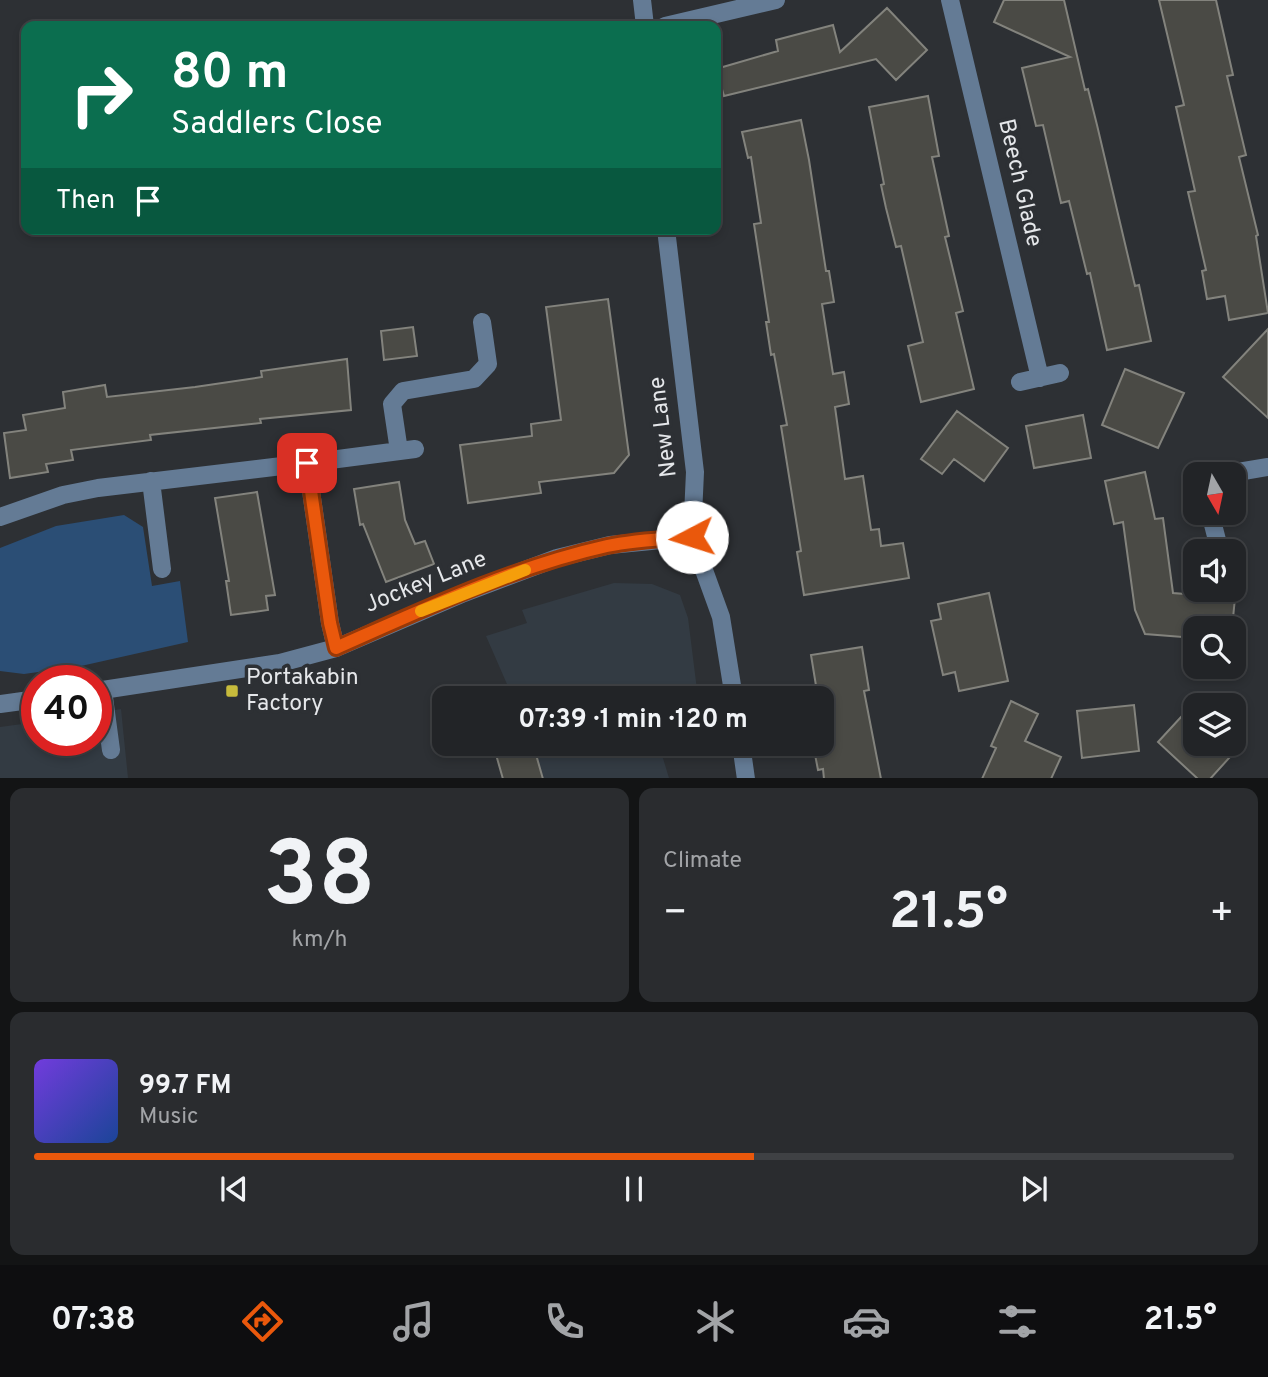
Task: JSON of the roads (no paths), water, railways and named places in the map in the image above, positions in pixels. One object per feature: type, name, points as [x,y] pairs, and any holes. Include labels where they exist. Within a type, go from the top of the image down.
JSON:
[{"type":"street","points":[[642,0],[644,21]]},
{"type":"street","points":[[686,21],[776,0]]},
{"type":"street","name":"Beech Glade","points":[[950,0],[1041,377]]},
{"type":"street","name":"New Lane","points":[[667,235],[695,472],[692,537],[721,617],[732,686]]},
{"type":"street","points":[[0,517],[63,495],[150,481],[407,450],[392,404],[403,391],[474,379],[488,364],[482,321]]},
{"type":"street","points":[[1020,382],[1060,373]]},
{"type":"street","points":[[307,463],[336,648]]},
{"type":"street","points":[[1246,471],[1268,467]]},
{"type":"street","points":[[150,481],[162,569]]},
{"type":"street","name":"Jockey Lane","points":[[112,688],[280,663],[336,648],[464,593],[557,558],[610,545],[692,537]]},
{"type":"street","points":[[0,704],[21,701]]},
{"type":"street","points":[[743,756],[746,778]]},
{"type":"place","name":"Portakabin Factory","points":[[232,691]]}]
